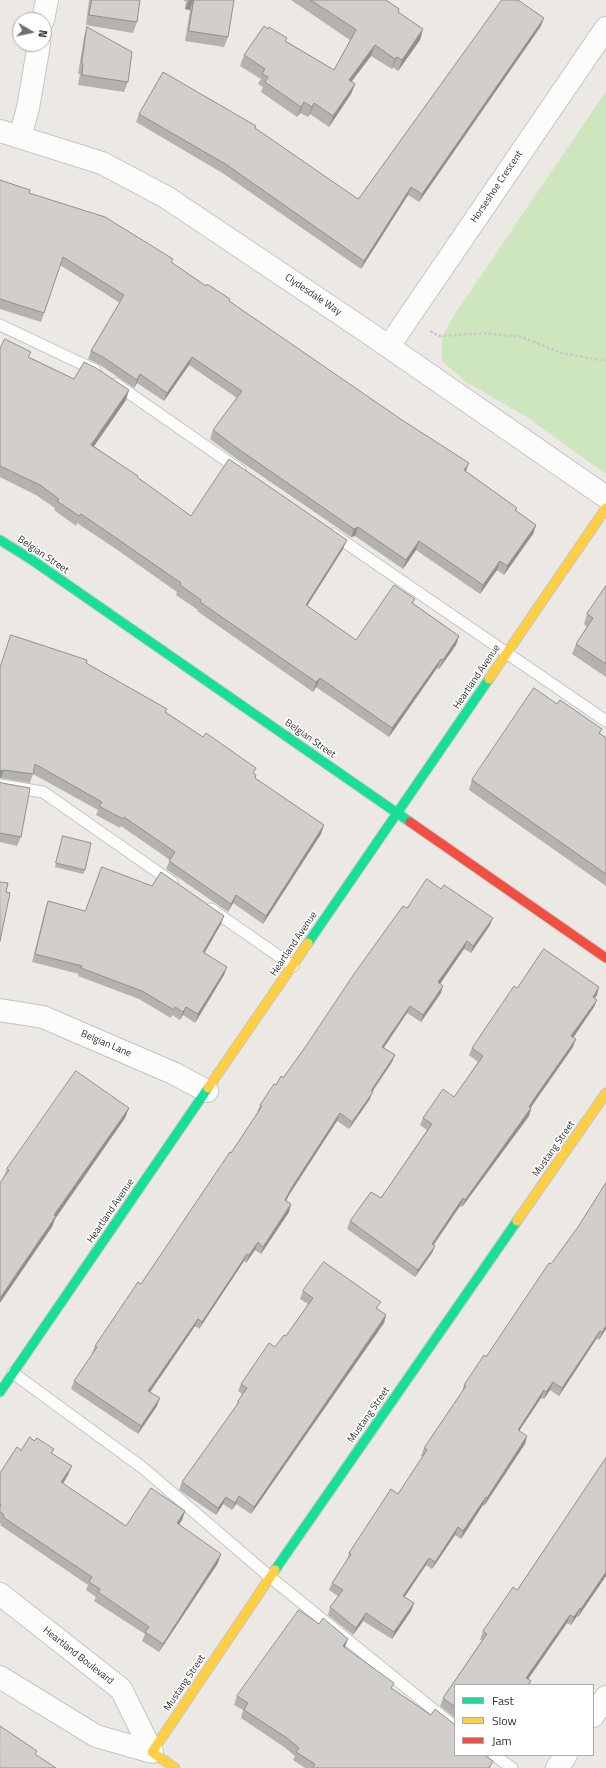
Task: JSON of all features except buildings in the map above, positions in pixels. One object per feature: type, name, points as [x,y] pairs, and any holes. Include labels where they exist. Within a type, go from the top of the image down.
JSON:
[{"type":"street","points":[[45,12],[47,0]]},
{"type":"street","name":"Horseshoe Crescent","points":[[389,346],[606,28]]},
{"type":"street","points":[[10,134],[28,108],[38,52]]},
{"type":"street","name":"Clydesdale Way","points":[[10,134],[102,163],[166,197],[389,346],[606,497]]},
{"type":"street","name":"Heartland Avenue","points":[[0,1392],[606,508]]},
{"type":"street","name":"Belgian Street","points":[[0,540],[32,560],[606,958]]},
{"type":"street","name":"Belgian Lane","points":[[0,1010],[43,1017],[174,1073],[207,1091]]},
{"type":"street","name":"Mustang Street","points":[[152,1752],[270,1577],[606,1093]]},
{"type":"street","name":"Heartland Boulevard","points":[[0,1594],[120,1690],[152,1752]]},
{"type":"street","name":"Heartland Boulevard","points":[[0,1677],[96,1736],[152,1752],[175,1768]]},
{"type":"street","points":[[594,1715],[606,1697]]},
{"type":"street","points":[[557,1768],[565,1756]]},
{"type":"lane","points":[[0,324],[106,378],[246,474]]},
{"type":"lane","points":[[324,528],[606,721]]},
{"type":"lane","points":[[0,785],[43,792],[184,890]]},
{"type":"lane","points":[[203,904],[293,966]]},
{"type":"lane","points":[[14,1373],[144,1468],[270,1577],[454,1726]]},
{"type":"lane","points":[[495,1756],[512,1768]]},
{"type":"path","points":[[408,319],[439,336],[486,333],[522,337],[561,353],[606,361]]},
{"type":"green space","points":[[606,91],[606,474],[527,417],[466,382],[442,361],[442,337],[455,314]]},
{"type":"traffic: fast","points":[[0,540],[32,560],[410,822]]},
{"type":"traffic: fast","points":[[308,943],[489,679]]},
{"type":"traffic: fast","points":[[0,1392],[208,1088]]},
{"type":"traffic: fast","points":[[275,1570],[517,1221]]},
{"type":"traffic: slow","points":[[489,679],[606,508]]},
{"type":"traffic: slow","points":[[208,1088],[308,943]]},
{"type":"traffic: slow","points":[[517,1221],[606,1093]]},
{"type":"traffic: slow","points":[[175,1768],[152,1752],[275,1570]]},
{"type":"traffic: jam","points":[[410,822],[606,958]]}]
